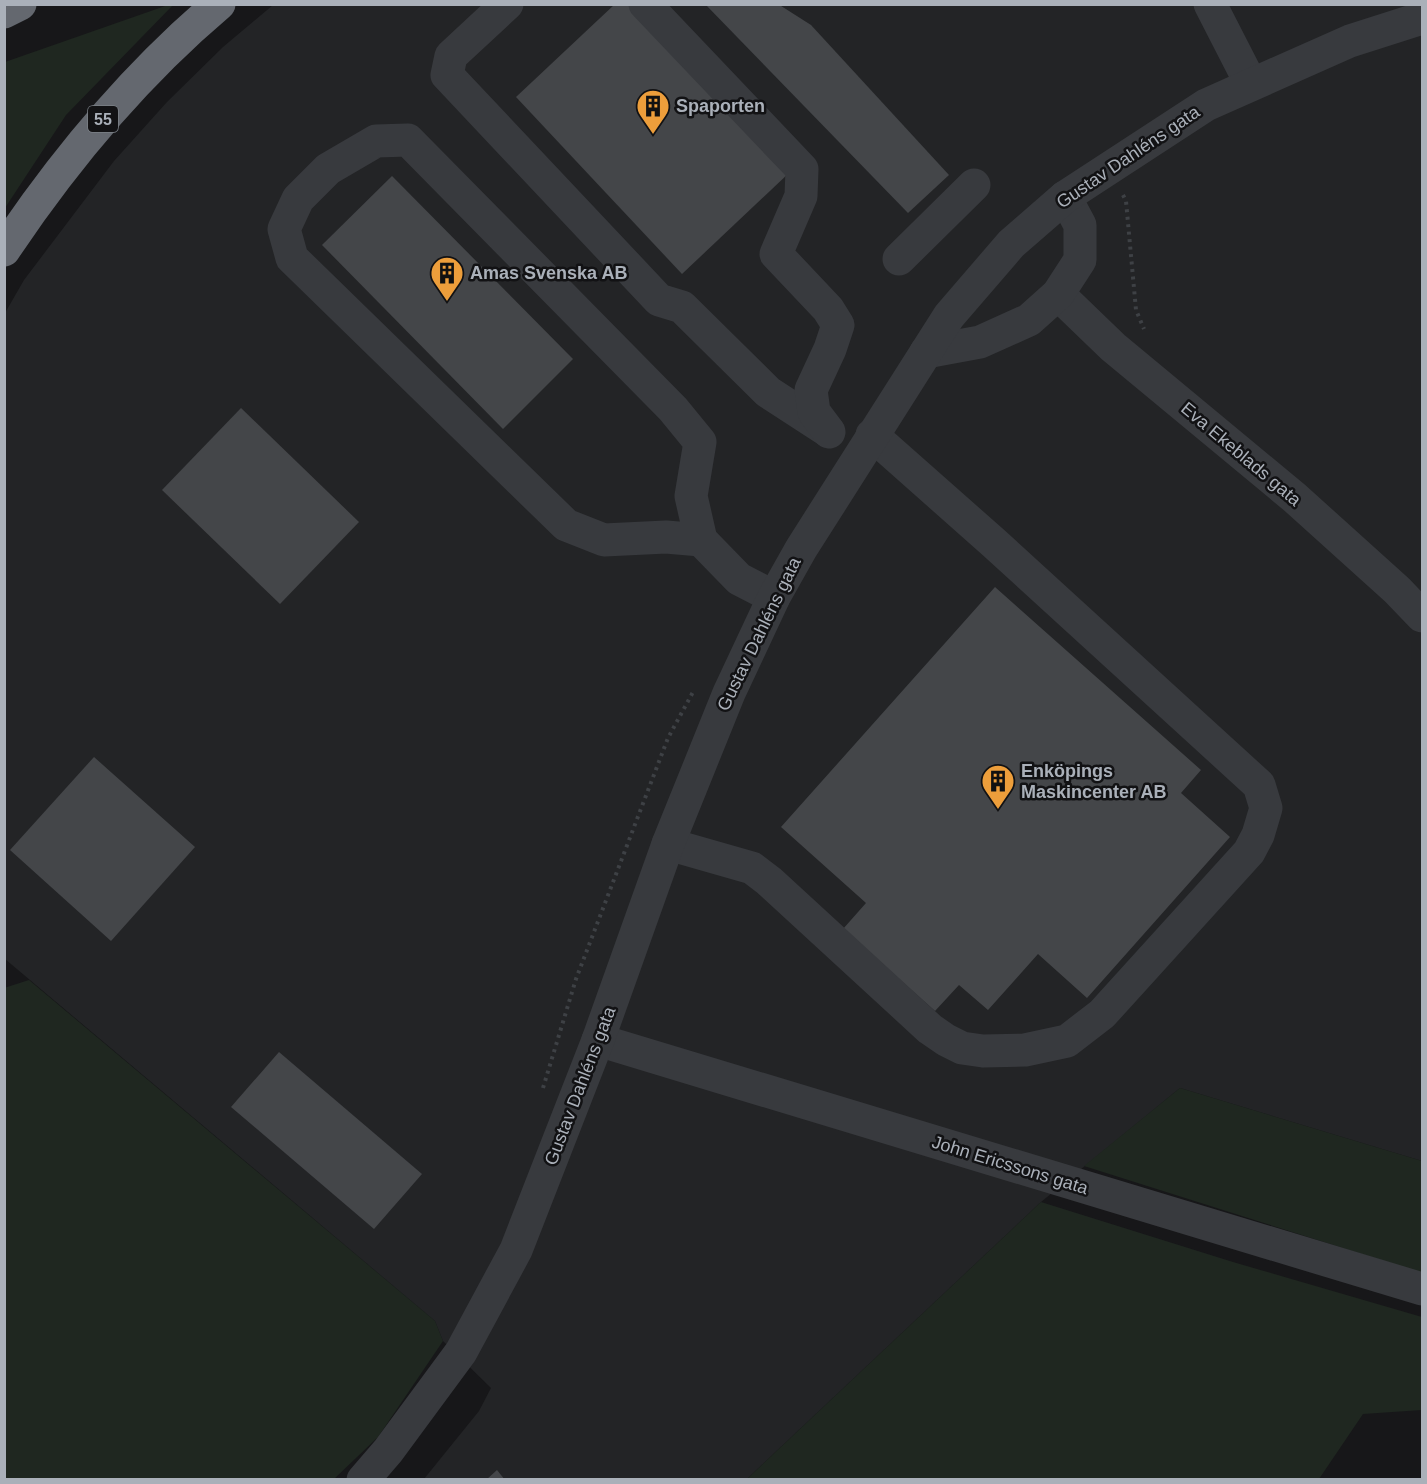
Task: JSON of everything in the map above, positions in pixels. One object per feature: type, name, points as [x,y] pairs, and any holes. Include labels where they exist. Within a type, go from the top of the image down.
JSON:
[{"type":"highway","points":[[4,12],[20,4]]},
{"type":"highway","name":"55","points":[[4,250],[39,199],[88,135],[140,78],[219,4]]},
{"type":"street","points":[[507,4],[451,56],[447,75],[659,300],[682,307],[768,392],[828,431],[866,444],[994,543],[1259,785],[1266,808],[1249,852],[1102,1014],[1067,1041],[1026,1050],[983,1051],[962,1048],[930,1029],[752,868],[668,844]]},
{"type":"street","points":[[645,4],[802,169],[801,196],[776,254],[828,309],[838,325],[830,349],[811,390],[814,412],[828,431]]},
{"type":"street","points":[[1210,4],[1251,84]]},
{"type":"street","name":"Gustav Dahléns gata","points":[[363,1479],[388,1451],[461,1352],[516,1250],[598,1040],[668,844],[729,693],[774,597],[801,549],[949,316],[1011,244],[1065,197],[1206,105],[1350,41],[1422,18]]},
{"type":"street","points":[[701,540],[666,537],[604,540],[566,525],[292,258],[284,229],[298,199],[328,169],[376,141],[408,140],[674,409],[700,442],[691,496],[701,540],[739,579],[774,597]]},
{"type":"street","points":[[899,259],[974,185]]},
{"type":"street","points":[[926,352],[981,342],[1029,320],[1058,294],[1080,260],[1080,225],[1065,197]]},
{"type":"street","name":"Eva Ekeblads gata","points":[[1058,294],[1113,347],[1295,498],[1397,590],[1422,616]]},
{"type":"street","name":"John Ericssons gata","points":[[598,1040],[1422,1289]]},
{"type":"path","points":[[1112,166],[1126,201],[1136,310],[1144,331],[1150,336]]},
{"type":"shaded area","points":[[173,5],[66,115],[5,208],[5,62]]},
{"type":"shaded area","points":[[273,5],[1422,5],[1422,1161],[1180,1088],[1041,1202],[747,1479],[424,1479],[479,1411],[491,1388],[443,1341],[435,1321],[5,959],[5,313],[24,280],[114,161],[167,102],[223,47]]},
{"type":"shaded area","points":[[29,980],[435,1321],[443,1341],[378,1437],[334,1479],[5,1479],[4,988]]},
{"type":"shaded area","points":[[1180,1088],[1422,1161],[1422,1273],[1084,1166]]},
{"type":"shaded area","points":[[1041,1202],[1233,1262],[1422,1317],[1422,1410],[1363,1414],[1319,1479],[747,1479]]},
{"type":"building","name":"Spaporten","points":[[615,4],[633,4],[790,172],[682,274],[516,97]]},
{"type":"building","points":[[705,4],[778,4],[811,25],[949,175],[908,213]]},
{"type":"building","name":"Amas Svenska AB","points":[[392,176],[573,359],[503,429],[322,245]]},
{"type":"building","points":[[241,408],[359,522],[280,604],[162,490]]},
{"type":"building","name":"Enköpings Maskincenter AB","points":[[995,587],[1201,770],[1181,793],[1230,837],[1087,998],[1038,954],[988,1010],[959,985],[935,1011],[843,929],[866,903],[781,827]]},
{"type":"building","points":[[94,757],[195,847],[111,941],[10,850]]},
{"type":"building","points":[[279,1052],[422,1174],[374,1229],[231,1107]]},
{"type":"building","points":[[497,1470],[505,1480],[486,1480]]},
{"type":"place","name":"Spaporten","points":[[653,135]]},
{"type":"place","name":"Amas Svenska AB","points":[[447,302]]},
{"type":"place","name":"Enköpings Maskincenter AB","points":[[998,810]]}]
